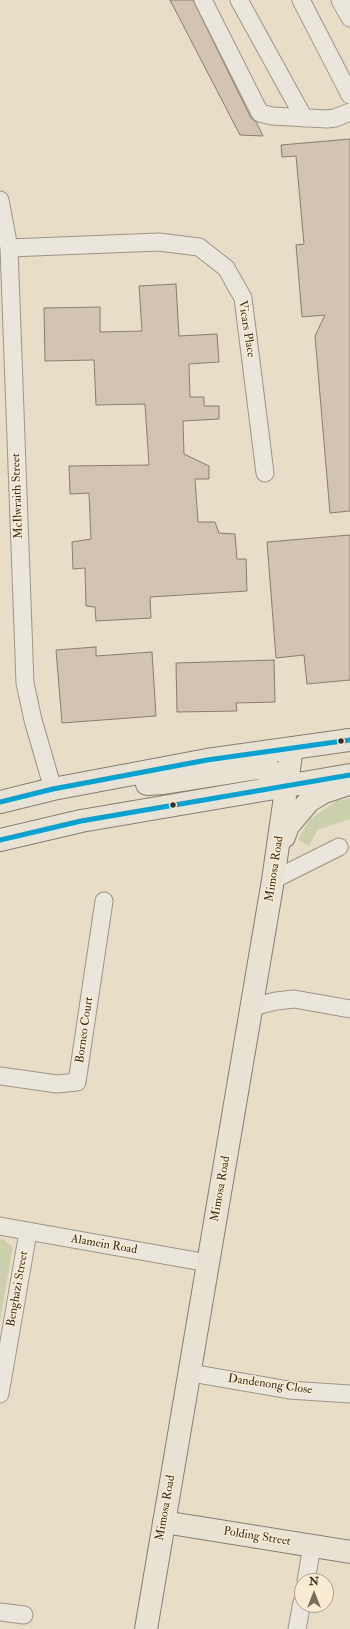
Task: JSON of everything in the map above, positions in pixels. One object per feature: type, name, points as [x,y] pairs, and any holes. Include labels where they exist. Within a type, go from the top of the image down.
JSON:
[{"type":"main road","points":[[0,802],[54,789],[206,760],[350,740]]},
{"type":"main road","name":"Mimosa Road","points":[[146,1629],[191,1373],[208,1263],[252,1007],[288,786],[292,748]]},
{"type":"main road","points":[[54,789],[101,788],[129,784],[164,784],[258,768],[270,770],[281,776],[288,786]]},
{"type":"main road","points":[[0,840],[81,821],[350,775]]},
{"type":"main road","points":[[278,850],[288,826],[309,801],[337,786],[350,784]]},
{"type":"main road","name":"Polding Street","points":[[164,1522],[350,1552]]},
{"type":"street","points":[[204,0],[260,113],[265,116],[331,118],[350,112]]},
{"type":"street","points":[[239,0],[304,118]]},
{"type":"street","points":[[302,0],[350,95]]},
{"type":"street","points":[[340,0],[350,18]]},
{"type":"street","name":"McIlwraith Street","points":[[0,200],[9,248],[25,683],[33,720],[54,789]]},
{"type":"street","name":"Vicars Place","points":[[9,248],[159,242],[199,247],[226,268],[242,298],[265,473]]},
{"type":"street","points":[[273,880],[339,847]]},
{"type":"street","name":"Borneo Court","points":[[0,1076],[57,1084],[77,1082],[104,901]]},
{"type":"street","points":[[252,1007],[276,1001],[294,999],[350,1009]]},
{"type":"street","name":"Alamein Road","points":[[0,1226],[208,1263]]},
{"type":"street","name":"Benghazi Street","points":[[0,1394],[28,1232]]},
{"type":"street","name":"Dandenong Close","points":[[191,1373],[289,1390],[350,1394]]},
{"type":"street","points":[[307,1573],[312,1546]]},
{"type":"street","points":[[0,1612],[24,1615]]},
{"type":"street","points":[[298,1629],[300,1613]]},
{"type":"green space","points":[[350,798],[350,819],[317,830],[309,846],[298,840],[309,820],[338,800]]},
{"type":"green space","points":[[0,1239],[4,1240],[13,1247],[0,1321]]},
{"type":"building","points":[[170,0],[193,0],[251,118],[256,122],[263,136],[240,135]]},
{"type":"building","points":[[350,139],[350,511],[330,513],[315,336],[325,315],[302,317],[296,245],[304,244],[296,156],[282,157],[281,145]]},
{"type":"building","points":[[176,284],[179,336],[217,334],[219,362],[189,364],[190,397],[204,397],[204,406],[219,406],[219,419],[183,421],[184,454],[209,466],[209,479],[195,479],[198,522],[215,522],[219,533],[235,534],[237,559],[246,559],[247,591],[150,597],[151,618],[96,621],[95,607],[86,606],[85,568],[73,569],[72,542],[91,539],[89,493],[70,494],[69,466],[149,465],[145,404],[96,405],[94,360],[45,361],[44,308],[100,307],[100,332],[142,331],[139,286]]},
{"type":"building","points":[[350,535],[350,680],[307,684],[304,655],[276,658],[267,542]]},
{"type":"building","points":[[96,647],[96,656],[152,652],[156,716],[62,723],[56,650]]},
{"type":"building","points":[[274,660],[275,702],[236,703],[237,711],[177,712],[176,663]]},
{"type":"transit line","points":[[0,802],[53,789],[207,760],[350,740]]},
{"type":"transit line","points":[[0,840],[81,821],[350,775]]}]
